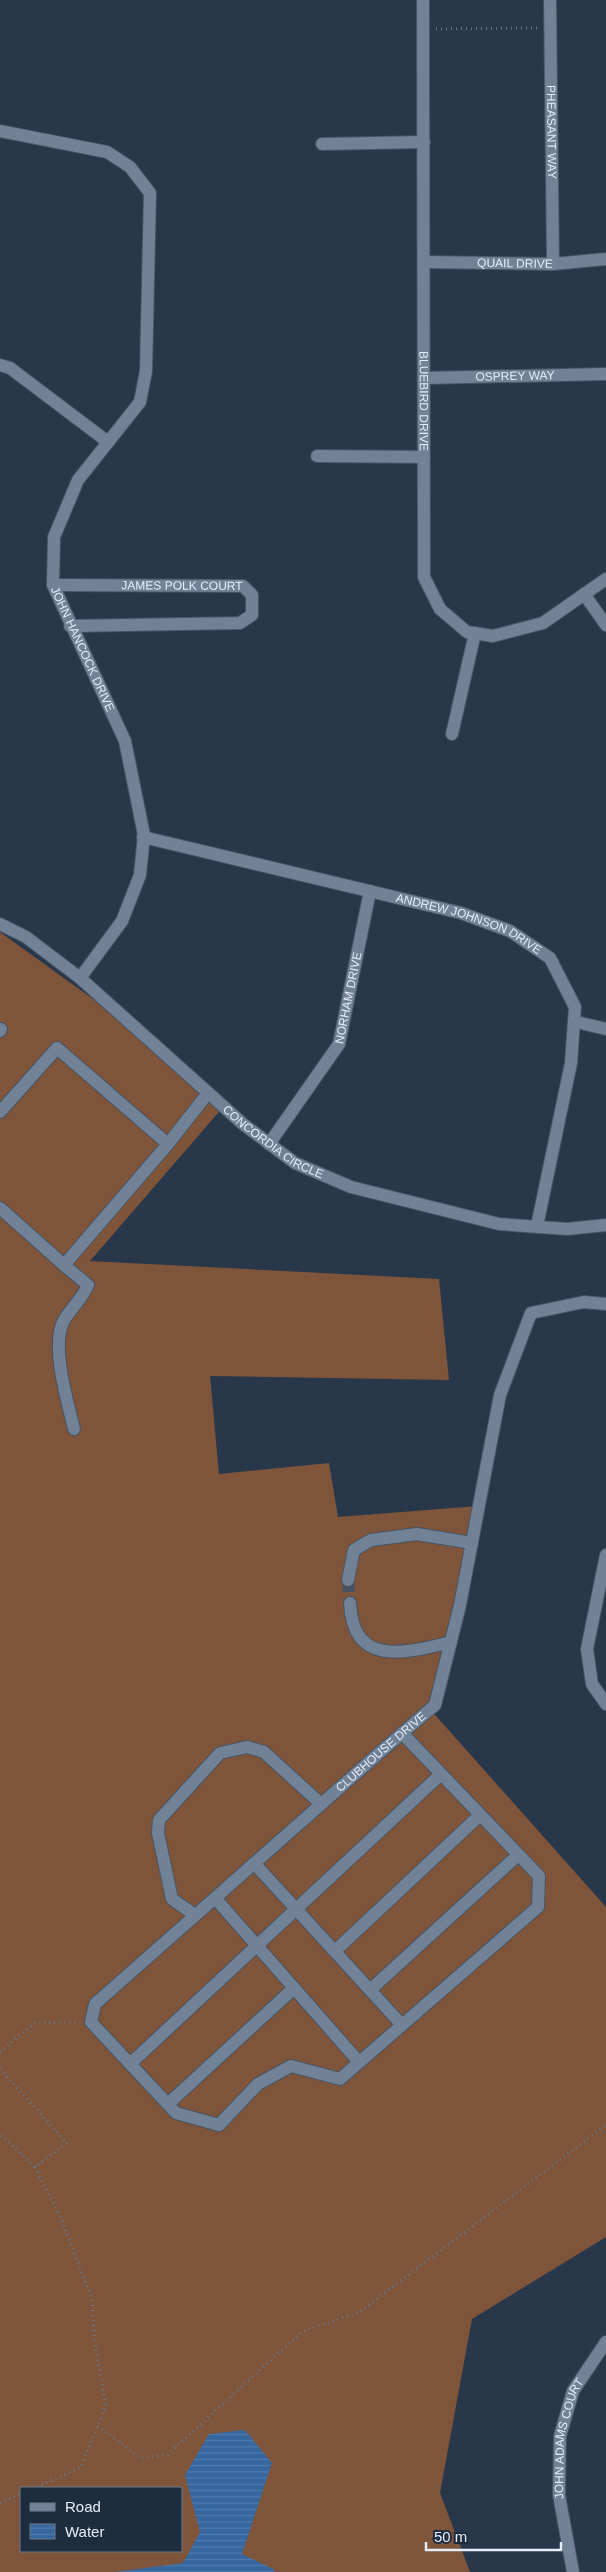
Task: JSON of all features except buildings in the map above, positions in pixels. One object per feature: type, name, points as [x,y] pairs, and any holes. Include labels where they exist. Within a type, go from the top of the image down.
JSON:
[{"type":"street","name":"BLUEBIRD DRIVE","points":[[424,0],[424,577],[440,609],[467,632],[493,636],[543,623],[606,579]]},
{"type":"street","name":"PHEASANT WAY","points":[[550,0],[553,264]]},
{"type":"street","name":"JOHN HANCOCK DRIVE","points":[[0,130],[107,152],[130,167],[150,193],[146,370],[140,402],[78,480],[63,511],[54,537],[53,585],[70,626],[125,742],[144,837],[140,875],[122,921],[80,978]]},
{"type":"street","points":[[322,144],[424,142]]},
{"type":"street","name":"QUAIL DRIVE","points":[[424,262],[553,264],[606,259]]},
{"type":"street","points":[[0,365],[10,368],[108,442]]},
{"type":"street","name":"OSPREY WAY","points":[[424,378],[606,374]]},
{"type":"street","points":[[317,456],[424,456]]},
{"type":"street","name":"JAMES POLK COURT","points":[[53,585],[243,586],[252,595],[252,615],[240,623],[70,626]]},
{"type":"street","points":[[584,594],[606,625]]},
{"type":"street","points":[[452,734],[475,633]]},
{"type":"street","name":"ANDREW JOHNSON DRIVE","points":[[144,837],[461,913],[510,931],[550,958],[575,1008],[576,1022],[571,1062],[537,1226]]},
{"type":"street","name":"NORHAM DRIVE","points":[[269,1144],[339,1044],[370,891]]},
{"type":"street","name":"CONCORDIA CIRCLE","points":[[0,924],[26,937],[80,978],[242,1124],[295,1163],[352,1186],[499,1224],[567,1229],[606,1225]]},
{"type":"street","points":[[576,1022],[606,1029]]},
{"type":"street","points":[[0,1112],[57,1048],[168,1144]]},
{"type":"street","points":[[64,1265],[168,1144],[208,1093]]},
{"type":"street","points":[[0,1208],[88,1285],[84,1296],[64,1321],[60,1341],[61,1378],[74,1429]]},
{"type":"street","name":"CLUBHOUSE DRIVE","points":[[91,2022],[95,2004],[435,1705],[451,1642],[472,1543],[500,1395],[531,1313],[584,1302],[606,1304]]},
{"type":"street","points":[[348,1580],[354,1550],[371,1540],[417,1534],[472,1543]]},
{"type":"street","points":[[606,1555],[587,1649],[592,1684],[606,1704]]},
{"type":"street","points":[[350,1603],[356,1634],[375,1650],[405,1652],[451,1642]]},
{"type":"street","points":[[91,2022],[172,2108],[219,2125],[258,2084],[291,2066],[340,2079],[538,1907],[539,1876],[402,1733]]},
{"type":"street","points":[[196,1915],[172,1899],[158,1833],[159,1820],[220,1754],[247,1747],[264,1752],[322,1804]]},
{"type":"street","points":[[130,2064],[257,1947],[295,1908],[441,1774]]},
{"type":"street","points":[[335,1951],[480,1815]]},
{"type":"street","points":[[370,1990],[518,1854]]},
{"type":"street","points":[[254,1863],[402,2025]]},
{"type":"street","points":[[215,1898],[359,2062]]},
{"type":"street","points":[[172,2108],[294,1988]]},
{"type":"street","name":"JOHN ADAMS COURT","points":[[573,2572],[559,2496],[560,2436],[573,2391],[606,2342]]},
{"type":"path","points":[[424,29],[551,28]]},
{"type":"path","points":[[0,2052],[34,2023],[91,2022]]},
{"type":"path","points":[[0,2069],[67,2143],[35,2167]]},
{"type":"path","points":[[98,2426],[141,2458],[167,2455],[303,2331],[358,2313],[606,2125]]},
{"type":"path","points":[[0,2134],[35,2167],[60,2216],[92,2299],[95,2344],[106,2405],[81,2467],[37,2487]]},
{"type":"path","points":[[0,2503],[20,2494]]},
{"type":"shaded area","points":[[0,932],[172,1056],[224,1106],[90,1261],[439,1279],[449,1380],[210,1376],[219,1474],[329,1463],[338,1517],[478,1506],[429,1708],[606,1907],[606,2237],[472,2319],[440,2493],[470,2572],[0,2572]]},
{"type":"water","points":[[245,2430],[272,2463],[242,2554],[275,2570],[274,2572],[115,2572],[183,2563],[200,2532],[185,2475],[209,2434]]},
{"type":"tunnel","points":[[348,1580],[350,1603]]}]
